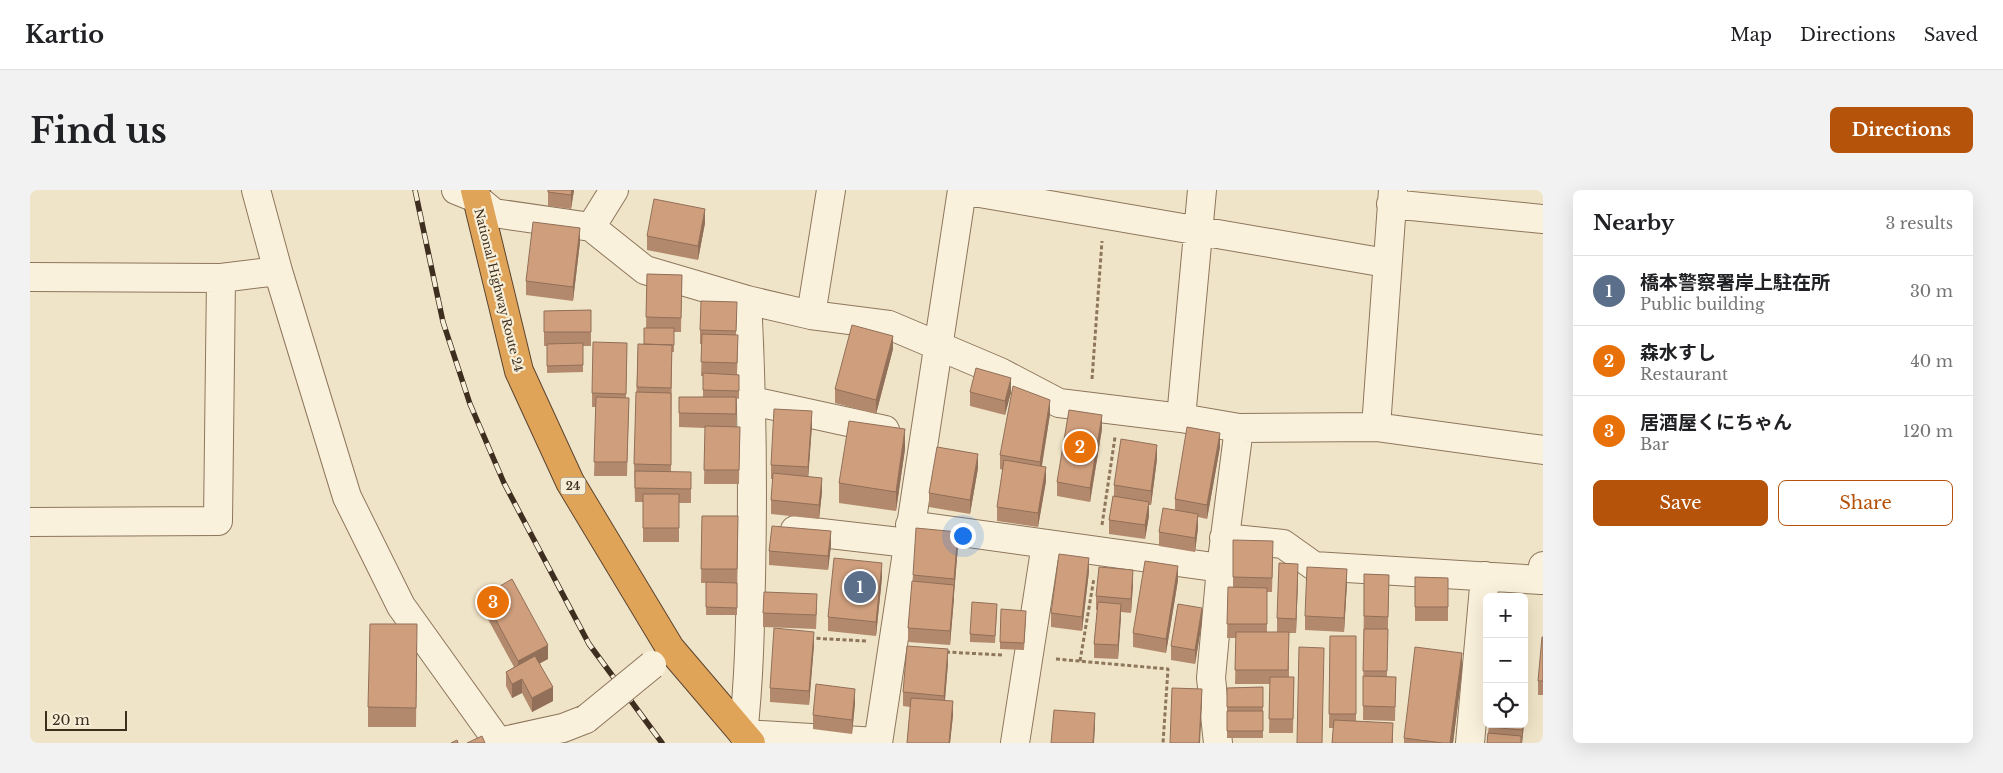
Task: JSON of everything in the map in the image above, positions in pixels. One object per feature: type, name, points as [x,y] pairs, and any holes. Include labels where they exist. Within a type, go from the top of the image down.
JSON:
[{"type":"highway","name":"National Highway Route 24","points":[[469,193],[519,371],[570,482],[661,657],[747,738]]},
{"type":"street","points":[[256,190],[278,271],[347,497],[401,606],[499,743]]},
{"type":"street","points":[[591,227],[614,190]]},
{"type":"street","points":[[811,315],[831,190]]},
{"type":"street","points":[[748,300],[752,401],[752,525],[747,738],[878,742],[962,190],[1386,263]]},
{"type":"street","points":[[1181,418],[1202,190]]},
{"type":"street","points":[[469,193],[494,213],[591,227],[645,270],[748,300],[811,315],[889,324],[1000,372],[1059,404],[1181,418],[1239,428],[1376,427],[1543,450]]},
{"type":"street","points":[[1376,427],[1392,197],[1543,219]]},
{"type":"street","points":[[30,278],[221,278],[278,271]]},
{"type":"street","points":[[30,522],[218,521],[221,278]]},
{"type":"street","points":[[752,401],[923,438]]},
{"type":"street","points":[[1218,743],[1211,678],[1224,538],[1239,428]]},
{"type":"street","points":[[752,525],[1046,544],[1221,568]]},
{"type":"street","points":[[1224,538],[1284,544],[1314,566],[1542,580],[1543,566]]},
{"type":"street","points":[[1015,743],[1046,544]]},
{"type":"street","points":[[1470,743],[1485,576]]},
{"type":"street","points":[[494,743],[563,728],[586,720],[661,657]]},
{"type":"path","points":[[1090,407],[1104,215]]},
{"type":"path","points":[[807,638],[893,642]]},
{"type":"path","points":[[940,652],[1028,656],[1168,669],[1163,743]]},
{"type":"building","points":[[548,190],[572,190],[571,195],[548,192]]},
{"type":"building","points":[[654,199],[705,209],[698,246],[647,236]]},
{"type":"building","points":[[533,222],[580,228],[573,287],[526,281]]},
{"type":"building","points":[[647,274],[682,275],[681,318],[646,317]]},
{"type":"building","points":[[701,301],[737,302],[736,331],[700,330]]},
{"type":"building","points":[[591,310],[591,332],[544,332],[544,311]]},
{"type":"building","points":[[852,325],[893,336],[876,400],[835,389]]},
{"type":"building","points":[[644,328],[674,328],[674,345],[644,344]]},
{"type":"building","points":[[702,334],[738,335],[737,363],[701,362]]},
{"type":"building","points":[[593,342],[627,343],[626,394],[592,393]]},
{"type":"building","points":[[583,343],[583,365],[547,366],[547,344]]},
{"type":"building","points":[[638,344],[672,345],[671,388],[637,387]]},
{"type":"building","points":[[976,368],[1011,378],[1005,401],[970,392]]},
{"type":"building","points":[[703,373],[739,375],[739,391],[703,390]]},
{"type":"building","points":[[1013,386],[1050,400],[1040,462],[1000,455]]},
{"type":"building","points":[[636,392],[671,393],[671,465],[634,464]]},
{"type":"building","points":[[596,397],[629,398],[627,462],[594,462]]},
{"type":"building","points":[[679,397],[736,397],[736,414],[679,413]]},
{"type":"building","points":[[774,409],[812,411],[808,467],[771,465]]},
{"type":"building","points":[[1069,410],[1102,415],[1090,488],[1057,482]]},
{"type":"building","points":[[849,421],[905,429],[896,492],[839,483]]},
{"type":"building","points":[[705,426],[740,427],[739,470],[704,470]]},
{"type":"building","points":[[1187,427],[1220,433],[1207,505],[1175,499]]},
{"type":"building","points":[[1121,439],[1157,445],[1151,491],[1114,485]]},
{"type":"building","points":[[937,447],[978,454],[970,500],[929,493]]},
{"type":"building","points":[[1004,460],[1046,467],[1038,513],[997,507]]},
{"type":"building","points":[[635,471],[691,472],[691,489],[635,488]]},
{"type":"building","points":[[773,473],[822,478],[819,505],[771,500]]},
{"type":"building","points":[[643,494],[679,494],[679,528],[643,528]]},
{"type":"building","points":[[1113,496],[1149,502],[1145,525],[1109,520]]},
{"type":"building","points":[[1163,508],[1198,514],[1195,538],[1159,532]]},
{"type":"building","points":[[702,516],[738,516],[737,569],[701,569]]},
{"type":"building","points":[[772,526],[831,531],[828,556],[769,551]]},
{"type":"building","points":[[916,528],[958,532],[954,579],[913,575]]},
{"type":"building","points":[[1233,540],[1273,541],[1272,578],[1233,577]]},
{"type":"building","points":[[1059,554],[1089,558],[1082,617],[1051,613]]},
{"type":"building","points":[[834,558],[882,563],[876,622],[828,617]]},
{"type":"building","points":[[1145,561],[1178,566],[1166,639],[1133,633]]},
{"type":"building","points":[[1279,563],[1298,564],[1296,619],[1277,618]]},
{"type":"building","points":[[1099,567],[1133,570],[1131,599],[1096,596]]},
{"type":"building","points":[[1307,567],[1347,569],[1344,618],[1305,616]]},
{"type":"building","points":[[1364,574],[1389,575],[1388,617],[1364,616]]},
{"type":"building","points":[[1415,577],[1448,578],[1448,607],[1415,607]]},
{"type":"building","points":[[512,579],[548,645],[518,661],[483,596]]},
{"type":"building","points":[[912,581],[954,585],[950,631],[908,628]]},
{"type":"building","points":[[706,582],[737,583],[737,608],[706,607]]},
{"type":"building","points":[[1228,587],[1267,588],[1267,624],[1227,624]]},
{"type":"building","points":[[764,592],[817,594],[816,615],[763,613]]},
{"type":"building","points":[[972,602],[997,604],[995,636],[970,634]]},
{"type":"building","points":[[1098,602],[1121,604],[1118,645],[1094,644]]},
{"type":"building","points":[[1178,604],[1202,608],[1195,650],[1171,646]]},
{"type":"building","points":[[1001,609],[1026,611],[1024,643],[1000,642]]},
{"type":"building","points":[[370,624],[417,624],[416,708],[368,707]]},
{"type":"building","points":[[774,628],[814,632],[809,691],[770,688]]},
{"type":"building","points":[[1364,629],[1388,629],[1387,671],[1363,671]]},
{"type":"building","points":[[1236,632],[1289,632],[1288,670],[1235,670]]},
{"type":"building","points":[[1330,636],[1356,636],[1356,714],[1329,714]]},
{"type":"building","points":[[1542,637],[1543,681],[1538,681]]},
{"type":"building","points":[[907,646],[948,649],[944,696],[903,692]]},
{"type":"building","points":[[1299,647],[1324,648],[1322,743],[1297,743]]},
{"type":"building","points":[[1415,647],[1462,653],[1450,743],[1404,738]]},
{"type":"building","points":[[535,656],[553,687],[532,698],[522,679],[512,684],[506,672]]},
{"type":"building","points":[[1363,676],[1396,677],[1395,707],[1363,706]]},
{"type":"building","points":[[1270,677],[1294,677],[1293,719],[1269,719]]},
{"type":"building","points":[[816,684],[855,689],[852,720],[813,715]]},
{"type":"building","points":[[1263,687],[1263,707],[1227,707],[1227,688]]},
{"type":"building","points":[[1172,688],[1202,689],[1199,743],[1170,743]]},
{"type":"building","points":[[911,698],[953,701],[949,743],[907,743]]},
{"type":"building","points":[[1054,710],[1095,713],[1093,743],[1051,743]]},
{"type":"building","points":[[1227,711],[1263,711],[1263,731],[1227,731]]},
{"type":"building","points":[[1334,720],[1393,723],[1392,743],[1332,743]]},
{"type":"building","points":[[1500,728],[1522,728],[1522,730]]},
{"type":"building","points":[[1488,733],[1521,736],[1521,743],[1487,743]]},
{"type":"building","points":[[482,736],[485,743],[467,743]]},
{"type":"railway","points":[[415,190],[443,322],[470,404],[504,483],[589,644],[662,743]]},
{"type":"place","name":"森水すし","points":[[1080,447]]},
{"type":"place","name":"橋本警察署岸上駐在所","points":[[860,587]]},
{"type":"place","name":"居酒屋くにちゃん","points":[[493,602]]}]
